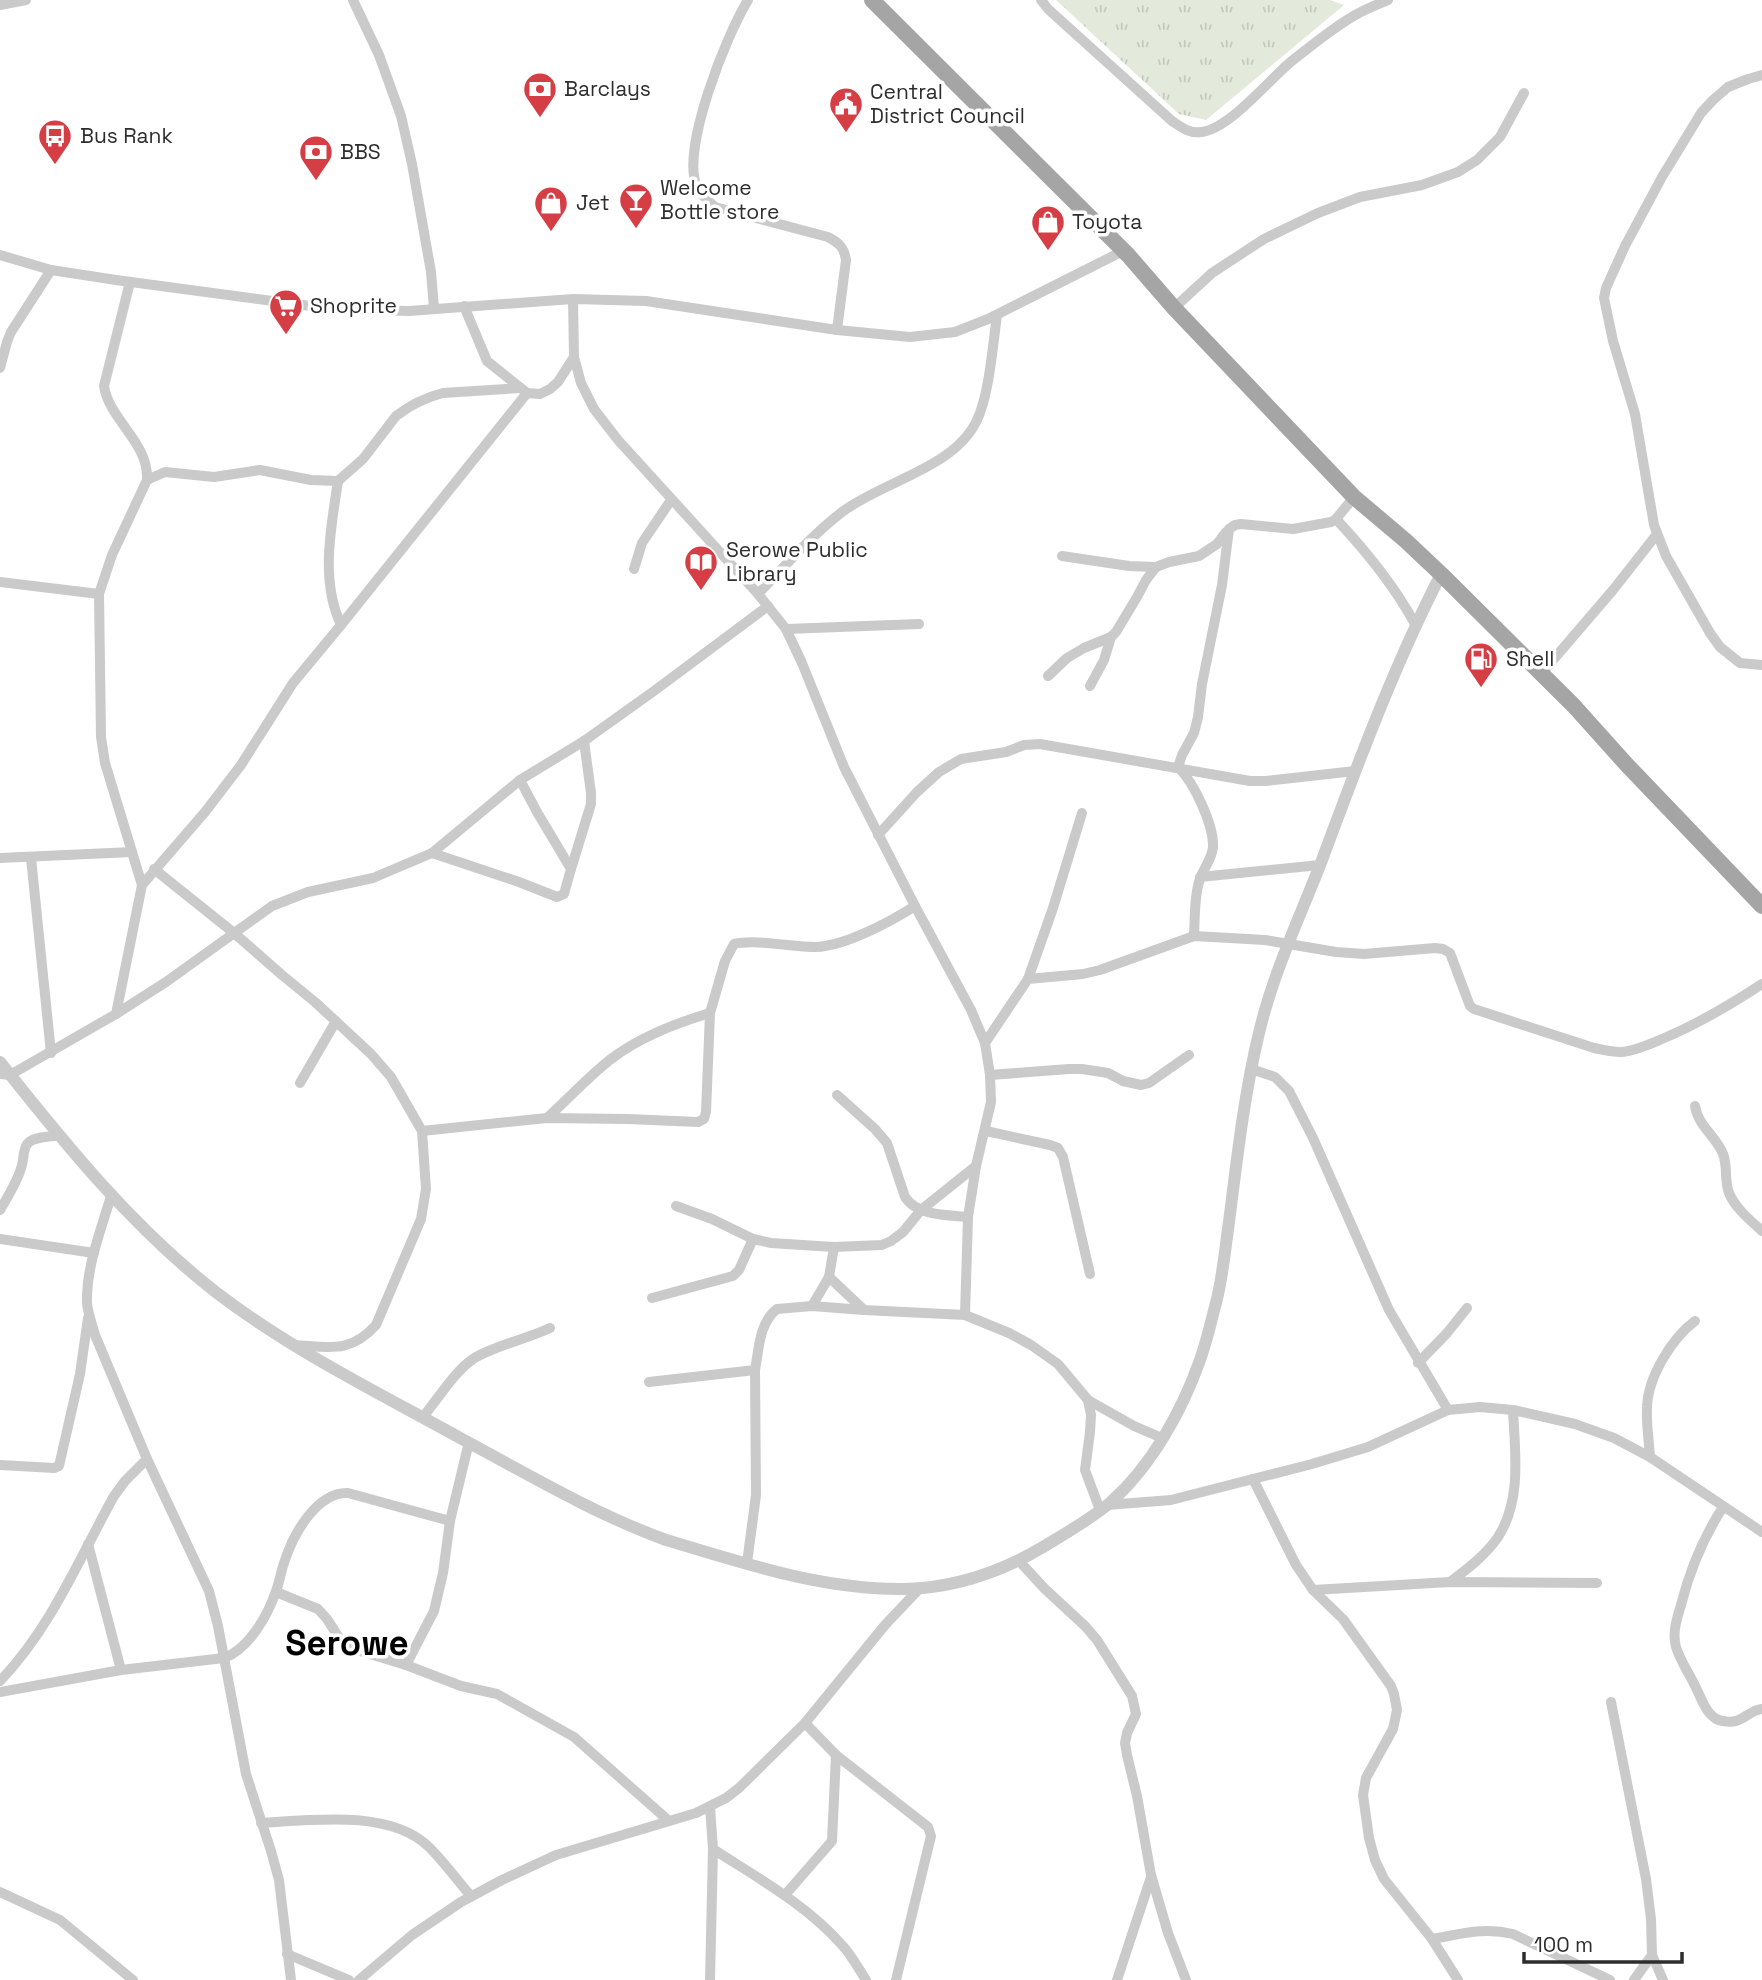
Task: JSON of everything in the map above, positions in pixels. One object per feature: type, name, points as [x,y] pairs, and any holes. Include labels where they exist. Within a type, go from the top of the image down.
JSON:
[{"type":"main road","points":[[872,0],[1123,251],[1354,497],[1441,574],[1574,706],[1762,906]]},
{"type":"street","points":[[0,5],[26,0]]},
{"type":"street","points":[[353,0],[379,55],[401,116],[431,272],[434,308]]},
{"type":"street","points":[[748,0],[730,31],[706,100],[693,158],[697,187],[715,207],[828,237],[840,243],[845,250],[846,260],[837,330]]},
{"type":"street","points":[[1041,0],[1172,121],[1186,131],[1201,132],[1217,127],[1244,106],[1290,62],[1328,34],[1357,14],[1388,0]]},
{"type":"street","points":[[1762,75],[1728,87],[1702,113],[1662,177],[1631,235],[1606,288],[1604,298],[1613,341],[1635,414],[1657,534],[1666,556],[1720,647],[1740,663],[1762,664]]},
{"type":"street","points":[[1174,308],[1222,267],[1264,239],[1360,197],[1422,185],[1458,172],[1477,160],[1500,137],[1524,93]]},
{"type":"street","points":[[0,255],[51,270],[333,309],[386,311],[573,299],[646,301],[837,330],[910,337],[955,332],[997,315],[1123,251]]},
{"type":"street","points":[[0,368],[11,332],[51,270]]},
{"type":"street","points":[[130,282],[104,386],[105,396],[141,453],[147,480],[111,555],[99,594],[101,737],[105,763],[142,885]]},
{"type":"street","points":[[573,299],[574,357],[581,383],[594,409],[618,440],[758,594],[786,629],[844,767],[971,1010],[985,1043],[991,1102],[976,1166],[968,1217],[965,1315]]},
{"type":"street","points":[[464,306],[487,361],[524,390]]},
{"type":"street","points":[[758,594],[808,542],[844,510],[947,455],[963,442],[977,421],[983,402],[997,315]]},
{"type":"street","points":[[341,625],[330,594],[329,575],[331,528],[338,481],[363,459],[396,416],[403,411],[443,393],[524,390],[540,394],[558,382],[574,357]]},
{"type":"street","points":[[116,1014],[142,885],[212,803],[241,765],[293,683],[524,390]]},
{"type":"street","points":[[147,480],[165,472],[214,477],[260,470],[311,480],[338,481]]},
{"type":"street","points":[[1062,556],[1129,566],[1156,567],[1199,556],[1217,544],[1235,525],[1293,529],[1331,522],[1354,497]]},
{"type":"street","points":[[634,569],[642,543],[671,500]]},
{"type":"street","points":[[1336,519],[1365,551],[1406,607],[1415,624]]},
{"type":"street","points":[[1178,767],[1194,733],[1198,717],[1222,585],[1229,529]]},
{"type":"street","points":[[1541,674],[1657,534]]},
{"type":"street","points":[[1048,676],[1058,665],[1116,632],[1156,567]]},
{"type":"street","points":[[0,1062],[5,1074],[111,1196],[216,1292],[294,1345],[564,1494],[666,1540],[803,1578],[892,1589],[920,1588],[974,1578],[1019,1561],[1104,1507],[1123,1490],[1175,1417],[1200,1359],[1217,1297],[1251,1069],[1268,1000],[1355,771],[1415,624],[1441,574]]},
{"type":"street","points":[[0,582],[99,594]]},
{"type":"street","points":[[5,1074],[51,1053],[116,1014],[185,969],[272,906],[288,899],[373,878],[432,853],[520,780],[584,741],[768,606]]},
{"type":"street","points":[[786,629],[919,624]]},
{"type":"street","points":[[1090,686],[1104,660],[1111,637]]},
{"type":"street","points":[[432,853],[557,897],[564,894],[591,803],[584,741]]},
{"type":"street","points":[[878,835],[939,772],[968,757],[1006,752],[1024,745],[1040,744],[1251,781],[1355,771]]},
{"type":"street","points":[[1178,767],[1192,786],[1211,830],[1213,846],[1195,897],[1194,936]]},
{"type":"street","points":[[520,780],[571,869]]},
{"type":"street","points":[[985,1043],[1028,979],[1082,813]]},
{"type":"street","points":[[0,858],[132,852]]},
{"type":"street","points":[[31,858],[51,1053]]},
{"type":"street","points":[[1200,877],[1320,864]]},
{"type":"street","points":[[154,869],[234,933],[371,1054],[391,1077],[422,1131],[426,1189],[423,1211],[376,1325],[365,1337],[352,1344],[337,1347],[294,1345]]},
{"type":"street","points":[[422,1131],[547,1118],[698,1122],[704,1119],[706,1112],[710,1013],[725,961],[734,944],[815,947],[836,944],[892,921],[915,906]]},
{"type":"street","points":[[1028,979],[1100,970],[1194,936],[1236,937],[1364,954],[1435,948],[1450,953],[1470,1006],[1474,1009],[1594,1048],[1623,1052],[1651,1044],[1682,1030],[1727,1007],[1762,984]]},
{"type":"street","points":[[547,1118],[611,1059],[632,1045],[666,1028],[710,1013]]},
{"type":"street","points":[[300,1083],[336,1021]]},
{"type":"street","points":[[990,1075],[1082,1069],[1108,1073],[1123,1081],[1141,1085],[1149,1083],[1189,1055]]},
{"type":"street","points":[[1251,1069],[1275,1077],[1289,1091],[1313,1138],[1384,1300],[1448,1410]]},
{"type":"street","points":[[837,1095],[887,1143],[905,1197],[911,1204],[921,1210],[968,1217]]},
{"type":"street","points":[[1695,1106],[1702,1126],[1723,1154],[1729,1192],[1745,1216],[1762,1231]]},
{"type":"street","points":[[986,1132],[1050,1144],[1058,1148],[1063,1157],[1090,1274]]},
{"type":"street","points":[[0,1210],[15,1183],[28,1143],[39,1138],[60,1136]]},
{"type":"street","points":[[676,1206],[712,1219],[753,1239],[780,1245],[882,1245],[903,1232],[921,1210],[976,1166]]},
{"type":"street","points":[[0,1465],[59,1466],[80,1374],[94,1253],[111,1196]]},
{"type":"street","points":[[0,1239],[94,1253]]},
{"type":"street","points":[[652,1298],[733,1276],[739,1270],[753,1239]]},
{"type":"street","points":[[812,1306],[829,1276],[834,1247]]},
{"type":"street","points":[[829,1276],[864,1310]]},
{"type":"street","points":[[747,1563],[756,1495],[755,1370],[763,1328],[773,1312],[783,1307],[812,1306],[965,1315],[1009,1332],[1031,1345],[1058,1364],[1088,1400],[1134,1426],[1162,1438]]},
{"type":"street","points":[[1419,1363],[1467,1308]]},
{"type":"street","points":[[89,1314],[95,1335],[147,1459],[209,1591],[246,1774],[279,1880],[291,1980]]},
{"type":"street","points":[[1650,1457],[1647,1406],[1649,1389],[1679,1334],[1695,1321]]},
{"type":"street","points":[[423,1417],[472,1360],[550,1328]]},
{"type":"street","points":[[649,1382],[755,1370]]},
{"type":"street","points":[[1088,1400],[1091,1415],[1085,1470],[1104,1507]]},
{"type":"street","points":[[1104,1507],[1171,1500],[1253,1479],[1368,1447],[1448,1410],[1480,1407],[1513,1410],[1575,1424],[1614,1438],[1650,1457],[1762,1532]]},
{"type":"street","points":[[1450,1582],[1478,1561],[1497,1538],[1508,1518],[1514,1494],[1513,1410]]},
{"type":"street","points":[[406,1665],[434,1611],[443,1573],[450,1521],[469,1442]]},
{"type":"street","points":[[0,1681],[39,1633],[125,1481],[147,1459]]},
{"type":"street","points":[[1253,1479],[1296,1565],[1313,1590],[1343,1619],[1391,1686],[1397,1710],[1393,1729],[1364,1786],[1369,1838],[1384,1879],[1432,1939],[1458,1980]]},
{"type":"street","points":[[0,1692],[121,1670],[232,1655],[260,1623],[276,1592],[285,1559],[297,1534],[316,1507],[333,1494],[348,1493],[450,1521]]},
{"type":"street","points":[[1723,1507],[1707,1532],[1686,1583],[1675,1633],[1676,1648],[1709,1713],[1719,1721],[1734,1723],[1762,1709]]},
{"type":"street","points":[[88,1544],[121,1670]]},
{"type":"street","points":[[1019,1561],[1097,1640],[1132,1696],[1136,1714],[1125,1743],[1151,1875],[1168,1933],[1186,1980]]},
{"type":"street","points":[[1313,1590],[1450,1582],[1597,1583]]},
{"type":"street","points":[[359,1980],[412,1936],[471,1896],[502,1880],[556,1855],[710,1807],[739,1788],[805,1723],[885,1625],[920,1588]]},
{"type":"street","points":[[276,1592],[318,1609],[344,1645],[460,1686],[497,1694],[574,1737],[669,1821]]},
{"type":"street","points":[[1611,1702],[1646,1879],[1652,1955],[1663,1980]]},
{"type":"street","points":[[805,1723],[836,1755],[923,1822],[931,1836],[895,1980]]},
{"type":"street","points":[[785,1895],[832,1841],[836,1755]]},
{"type":"street","points":[[710,1807],[713,1849],[710,1980]]},
{"type":"street","points":[[261,1823],[358,1819],[403,1830],[428,1846],[471,1896]]},
{"type":"street","points":[[713,1849],[785,1895],[833,1935],[866,1980]]},
{"type":"street","points":[[1117,1980],[1151,1875]]},
{"type":"street","points":[[0,1892],[60,1920],[134,1980]]},
{"type":"street","points":[[1432,1939],[1483,1930],[1513,1934],[1610,1980]]},
{"type":"street","points":[[288,1954],[349,1980]]},
{"type":"street","points":[[1634,1980],[1652,1955]]},
{"type":"green space","points":[[1056,0],[1330,0],[1344,5],[1206,120],[1179,114]]},
{"type":"place","name":"Barclays","points":[[540,119]]},
{"type":"place","name":"Central District Council","points":[[846,134]]},
{"type":"place","name":"Bus Rank","points":[[55,166]]},
{"type":"place","name":"BBS","points":[[316,182]]},
{"type":"place","name":"Welcome Bottle store","points":[[636,230]]},
{"type":"place","name":"Jet","points":[[551,233]]},
{"type":"place","name":"Toyota","points":[[1048,252]]},
{"type":"place","name":"Shoprite","points":[[286,336]]},
{"type":"place","name":"Serowe Public Library","points":[[701,592]]},
{"type":"place","name":"Shell","points":[[1481,689]]},
{"type":"district","name":"Serowe","points":[[347,1643]]}]
